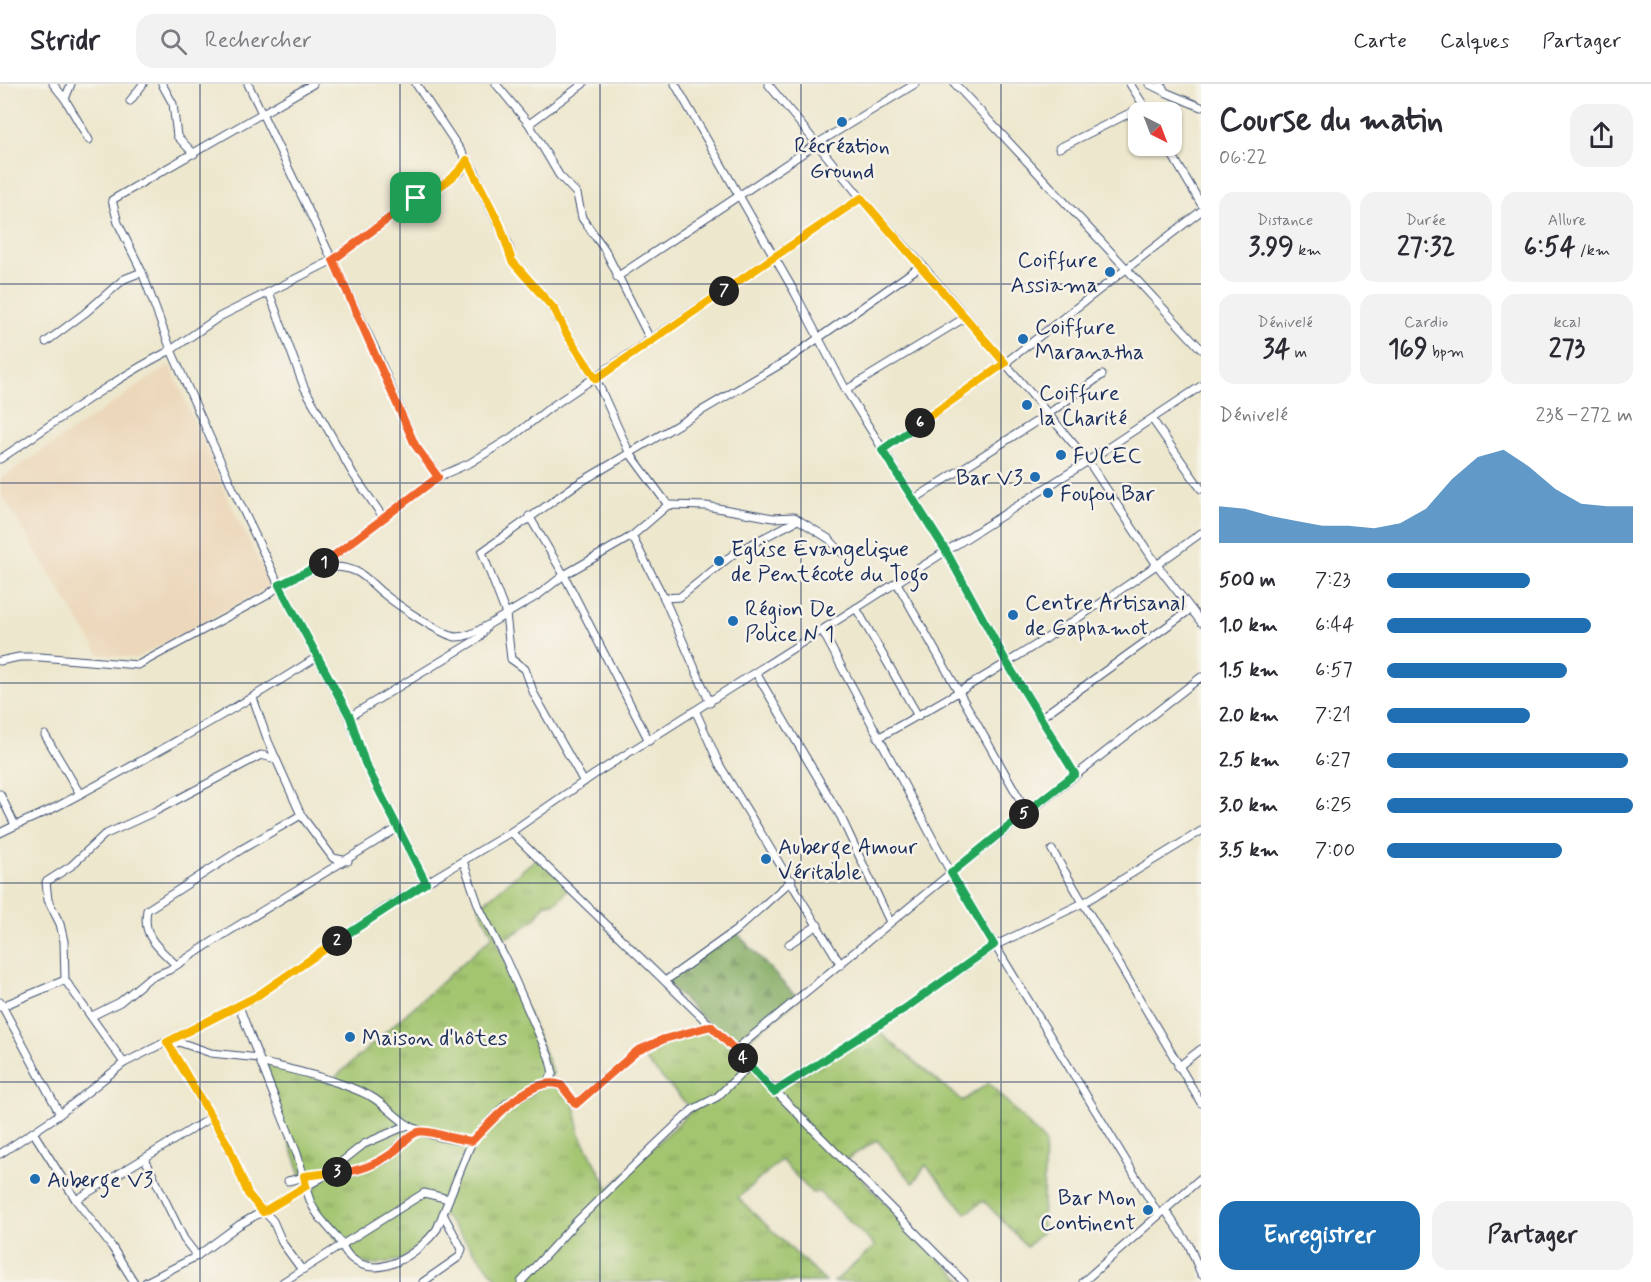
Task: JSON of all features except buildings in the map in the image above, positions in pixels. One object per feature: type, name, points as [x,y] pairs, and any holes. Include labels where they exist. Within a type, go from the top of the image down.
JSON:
[{"type":"street","points":[[53,84],[65,99],[89,140]]},
{"type":"street","points":[[65,99],[71,84]]},
{"type":"street","points":[[130,101],[143,84]]},
{"type":"street","points":[[162,84],[173,105],[177,136],[194,154]]},
{"type":"street","points":[[248,84],[265,114],[333,260],[415,445],[438,477]]},
{"type":"street","points":[[313,84],[265,114],[112,200],[118,223],[142,272],[171,350],[279,585],[350,717],[365,763],[426,883]]},
{"type":"street","points":[[416,84],[467,160],[500,225],[512,261],[555,310],[566,333],[596,379],[629,452],[668,505]]},
{"type":"street","points":[[496,84],[529,124],[559,174],[577,194],[582,218],[605,250],[651,341]]},
{"type":"street","points":[[529,124],[583,84]]},
{"type":"street","points":[[675,84],[846,390],[946,551],[1007,663],[1075,774]]},
{"type":"street","points":[[768,84],[861,198],[922,265],[1088,461],[1157,565],[1201,622]]},
{"type":"street","points":[[617,277],[818,143],[915,84]]},
{"type":"street","points":[[954,84],[1201,349]]},
{"type":"street","points":[[1130,84],[1142,102]]},
{"type":"street","points":[[1149,84],[1201,107]]},
{"type":"street","points":[[1161,84],[1165,92]]},
{"type":"street","points":[[1059,148],[1128,117]]},
{"type":"street","points":[[1173,156],[1201,204]]},
{"type":"street","points":[[0,459],[76,410],[90,398],[171,350],[219,317],[333,260],[416,198],[461,171],[467,160]]},
{"type":"street","points":[[0,661],[19,657],[40,657],[138,665],[266,596],[279,585],[320,566],[438,477],[470,463],[512,437],[551,407],[596,379],[861,198]]},
{"type":"street","points":[[882,450],[1005,363],[1201,211]]},
{"type":"street","points":[[584,782],[534,694],[525,669],[511,659],[506,614],[482,552],[529,516],[629,452],[786,361],[922,265]]},
{"type":"street","points":[[46,342],[124,279],[142,272]]},
{"type":"street","points":[[269,292],[304,387],[353,474],[383,517]]},
{"type":"street","points":[[846,390],[966,317]]},
{"type":"street","points":[[913,500],[1048,414],[1102,375]]},
{"type":"street","points":[[1,1152],[60,1114],[124,1063],[168,1044],[239,1006],[426,883],[511,832],[584,782],[710,704],[1201,386]]},
{"type":"street","points":[[1152,418],[1201,489]]},
{"type":"street","points":[[320,566],[354,570],[384,594],[444,633],[462,636],[473,634],[537,596],[564,575],[632,536],[668,505],[706,506],[798,520],[829,539],[842,553]]},
{"type":"street","points":[[529,516],[564,575],[649,741]]},
{"type":"street","points":[[664,597],[680,597],[736,552],[798,520]]},
{"type":"street","points":[[878,738],[1007,663],[1157,565],[1201,533]]},
{"type":"street","points":[[632,536],[664,597],[710,704]]},
{"type":"street","points":[[897,583],[1027,812]]},
{"type":"street","points":[[856,608],[918,716]]},
{"type":"street","points":[[1040,718],[1191,609]]},
{"type":"street","points":[[350,717],[479,638],[488,625]]},
{"type":"street","points":[[822,630],[951,873],[1162,1212],[1189,1245],[1201,1274]]},
{"type":"street","points":[[0,833],[80,794],[253,698],[317,657]]},
{"type":"street","points":[[756,673],[841,817],[890,922]]},
{"type":"street","points":[[735,1050],[1027,812],[1201,677]]},
{"type":"street","points":[[253,698],[276,759],[301,815],[333,858],[348,861]]},
{"type":"street","points":[[696,712],[719,764],[792,880],[841,965]]},
{"type":"street","points":[[45,735],[80,794]]},
{"type":"street","points":[[124,1063],[65,980],[64,941],[60,924],[48,900],[46,882],[71,866],[104,835],[154,812],[261,755],[276,759]]},
{"type":"street","points":[[0,794],[15,825]]},
{"type":"street","points":[[176,965],[149,937],[144,924],[147,910],[242,849],[301,815]]},
{"type":"street","points":[[92,1016],[120,1002],[135,988],[348,861],[398,828]]},
{"type":"street","points":[[774,1092],[907,1007],[994,945],[1085,902],[1201,831]]},
{"type":"street","points":[[511,832],[711,1026],[964,1282]]},
{"type":"street","points":[[1052,850],[1085,902],[1178,1067],[1201,1103]]},
{"type":"street","points":[[239,1006],[287,1134],[303,1167],[306,1186],[314,1209],[344,1245],[352,1259],[363,1265],[387,1265],[415,1251],[429,1240],[443,1214],[472,1141],[507,1103],[547,1083],[553,1073],[549,1057],[506,960],[479,907],[463,861]]},
{"type":"street","points":[[664,981],[735,931],[792,880]]},
{"type":"street","points":[[789,944],[818,925]]},
{"type":"street","points":[[60,1114],[1,1005],[65,980]]},
{"type":"street","points":[[547,1083],[561,1085],[576,1104],[637,1051],[664,1039],[711,1026]]},
{"type":"street","points":[[168,1044],[180,1042],[206,1052],[259,1060],[348,1087],[370,1097],[400,1116],[408,1125],[421,1131],[453,1140],[472,1141]]},
{"type":"street","points":[[168,1044],[229,1147],[248,1194],[273,1221],[298,1272],[300,1282]]},
{"type":"street","points":[[1178,1067],[1201,1049]]},
{"type":"street","points":[[521,1282],[609,1189],[692,1110],[717,1097],[750,1065]]},
{"type":"street","points":[[76,1200],[210,1118]]},
{"type":"street","points":[[146,1282],[197,1256],[221,1237],[328,1172],[364,1144],[408,1125]]},
{"type":"street","points":[[288,1181],[328,1172],[349,1173],[384,1160],[411,1135],[421,1131]]},
{"type":"street","points":[[33,1132],[76,1200],[112,1247],[134,1282]]},
{"type":"street","points":[[145,1159],[184,1239],[197,1256]]},
{"type":"street","points":[[1083,1282],[1201,1178]]},
{"type":"street","points":[[283,1282],[424,1193],[449,1199]]},
{"type":"street","points":[[423,1282],[459,1257],[462,1249],[443,1214]]},
{"type":"shaded area","points":[[170,365],[224,491],[271,586],[136,658],[99,654],[0,492],[0,479]]},
{"type":"green space","points":[[538,857],[570,887],[556,902],[544,905],[536,918],[517,932],[497,942],[553,1073],[547,1083],[561,1085],[575,1104],[579,1132],[609,1189],[692,1110],[637,1051],[711,1026],[775,1091],[874,1028],[962,1101],[989,1083],[1045,1142],[1042,1232],[1027,1247],[984,1201],[966,1213],[926,1165],[913,1183],[877,1140],[844,1161],[963,1282],[834,1282],[875,1246],[819,1192],[812,1193],[781,1160],[738,1198],[826,1282],[500,1282],[443,1214],[431,1236],[401,1260],[369,1265],[352,1259],[314,1210],[260,1062],[330,1082],[493,936],[479,907]]},
{"type":"green space","points":[[735,931],[798,999],[735,1050],[665,981]]},
{"type":"place","name":"Récréation Ground","points":[[842,122]]},
{"type":"place","name":"Coiffure Assiama","points":[[1110,272]]},
{"type":"place","name":"Coiffure Maranatha","points":[[1023,339]]},
{"type":"place","name":"Coiffure la Charité","points":[[1027,405]]},
{"type":"place","name":"FUCEC","points":[[1061,455]]},
{"type":"place","name":"Bar V3","points":[[1035,477]]},
{"type":"place","name":"Foufou Bar","points":[[1048,493]]},
{"type":"place","name":"Eglise Evangelique de Pentécote du Togo","points":[[719,561]]},
{"type":"place","name":"Centre Artisanal de Gaphamot","points":[[1013,615]]},
{"type":"place","name":"Région De Police N 1","points":[[733,621]]},
{"type":"place","name":"Auberge Amour Véritable","points":[[766,859]]},
{"type":"place","name":"Maison d'hôtes","points":[[350,1037]]},
{"type":"place","name":"Auberge V3","points":[[35,1179]]},
{"type":"place","name":"Bar Mon Continent","points":[[1148,1210]]},
{"type":"route","points":[[467,160],[500,225],[508,243],[512,261],[555,310],[566,333],[596,379],[861,198],[922,265],[1005,363],[882,450],[946,551],[1007,663],[1075,774],[951,873],[994,945],[907,1007],[774,1092],[711,1026],[664,1039],[637,1051],[576,1104],[561,1085],[554,1082],[547,1083],[507,1103],[472,1141],[453,1140],[436,1133],[421,1131],[411,1135],[384,1160],[349,1173],[328,1172],[304,1176],[306,1186],[263,1212],[248,1194],[229,1147],[167,1042],[257,996],[394,902],[426,883],[365,763],[350,717],[279,585],[320,566],[438,477],[415,445],[376,351],[333,260],[416,198],[430,192],[461,171],[467,160]]}]
